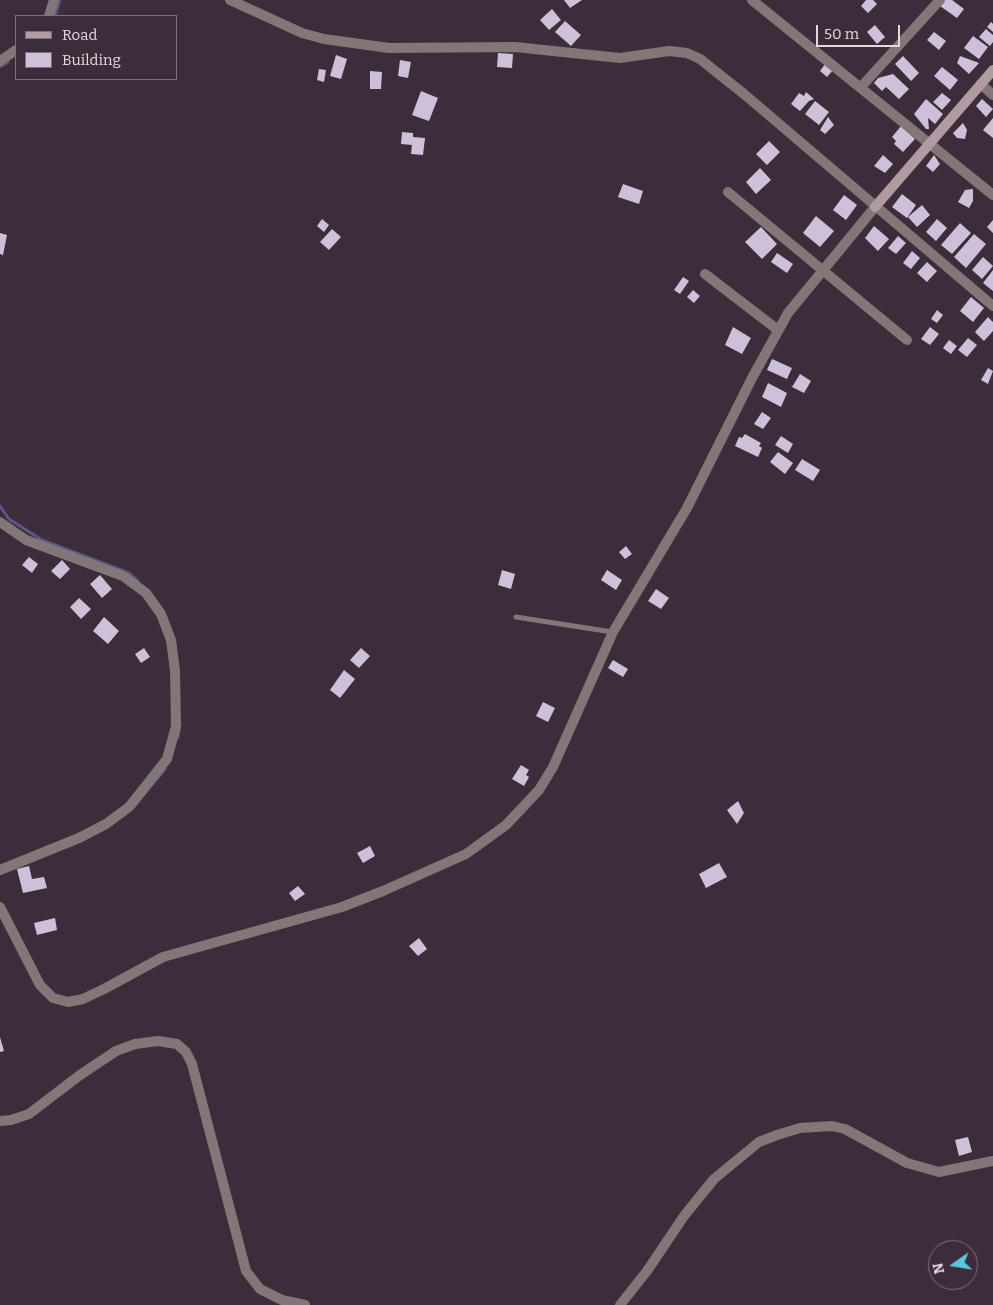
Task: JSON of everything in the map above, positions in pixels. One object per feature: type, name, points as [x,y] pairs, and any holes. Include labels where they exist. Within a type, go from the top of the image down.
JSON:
[{"type":"street","points":[[48,15],[54,0]]},
{"type":"street","points":[[230,0],[302,33],[324,40],[389,48],[514,47],[620,58],[670,51],[687,53],[700,59],[744,94],[993,306]]},
{"type":"street","points":[[752,0],[993,194]]},
{"type":"street","points":[[861,86],[940,0]]},
{"type":"street","points":[[0,61],[15,51]]},
{"type":"street","points":[[0,906],[40,984],[53,998],[68,1002],[83,999],[164,957],[342,907],[425,873],[466,854],[489,839],[518,814],[539,790],[553,767],[613,632],[687,508],[778,330],[801,294],[993,70]]},
{"type":"street","points":[[981,84],[993,95]]},
{"type":"street","points":[[728,192],[907,340]]},
{"type":"street","points":[[706,274],[778,330]]},
{"type":"street","points":[[0,522],[26,540],[123,576],[146,593],[161,614],[171,640],[175,671],[176,726],[167,759],[129,807],[106,824],[79,838],[0,870]]},
{"type":"street","points":[[0,1121],[11,1120],[29,1114],[116,1051],[135,1044],[158,1041],[177,1044],[186,1052],[192,1064],[246,1271],[260,1289],[282,1300],[306,1305]]},
{"type":"street","points":[[620,1305],[647,1271],[684,1216],[714,1179],[759,1142],[777,1135],[800,1128],[832,1126],[846,1129],[907,1163],[939,1172],[993,1161]]},
{"type":"lane","points":[[516,617],[613,632]]},
{"type":"building","points":[[564,0],[582,0],[570,8]]},
{"type":"building","points":[[866,0],[873,0],[877,4],[868,13],[861,6]]},
{"type":"building","points":[[944,0],[952,0],[964,9],[957,18],[940,6]]},
{"type":"building","points":[[552,9],[561,20],[549,30],[540,20]]},
{"type":"building","points":[[565,21],[581,35],[571,46],[555,32]]},
{"type":"building","points":[[991,22],[993,24],[993,32],[987,27]]},
{"type":"building","points":[[875,25],[885,37],[877,44],[867,32]]},
{"type":"building","points":[[986,29],[993,35],[993,42],[990,46],[979,37]]},
{"type":"building","points":[[934,32],[946,41],[939,50],[927,40]]},
{"type":"building","points":[[973,36],[988,47],[979,59],[964,48]]},
{"type":"building","points":[[498,53],[513,54],[512,68],[497,67]]},
{"type":"building","points":[[336,55],[347,59],[341,79],[330,76]]},
{"type":"building","points":[[903,56],[919,73],[911,81],[895,64]]},
{"type":"building","points":[[960,56],[979,63],[969,74],[957,63]]},
{"type":"building","points":[[400,60],[411,62],[408,78],[398,76]]},
{"type":"building","points":[[825,64],[833,70],[827,77],[820,71]]},
{"type":"building","points":[[942,67],[958,80],[950,90],[934,76]]},
{"type":"building","points":[[319,69],[326,70],[324,82],[317,80]]},
{"type":"building","points":[[370,71],[382,72],[381,89],[370,89]]},
{"type":"building","points":[[893,74],[909,89],[899,99],[886,87],[882,91],[874,83],[878,78]]},
{"type":"building","points":[[421,91],[438,98],[429,121],[412,115]]},
{"type":"building","points":[[806,92],[814,99],[809,101],[800,111],[791,104],[799,93],[804,96]]},
{"type":"building","points":[[942,93],[951,100],[942,110],[933,102]]},
{"type":"building","points":[[926,99],[943,114],[935,124],[928,118],[929,129],[926,129],[914,114]]},
{"type":"building","points":[[982,99],[993,109],[986,117],[976,106]]},
{"type":"building","points":[[815,101],[829,112],[819,125],[805,114]]},
{"type":"building","points":[[828,117],[834,125],[825,134],[820,130]]},
{"type":"building","points":[[993,118],[993,138],[983,130]]},
{"type":"building","points":[[963,123],[967,130],[965,139],[957,138],[953,133]]},
{"type":"building","points":[[901,126],[915,139],[903,152],[894,144],[896,141],[892,137]]},
{"type":"building","points":[[402,132],[413,133],[413,137],[425,138],[423,155],[411,154],[412,145],[401,144]]},
{"type":"building","points":[[769,141],[780,152],[767,165],[756,154]]},
{"type":"building","points":[[883,155],[893,164],[885,173],[874,166]]},
{"type":"building","points":[[934,155],[940,164],[933,172],[926,166]]},
{"type":"building","points":[[760,168],[771,180],[756,194],[746,182]]},
{"type":"building","points":[[623,184],[643,191],[639,204],[618,197]]},
{"type":"building","points":[[973,189],[973,201],[969,208],[958,202],[965,190]]},
{"type":"building","points":[[902,194],[916,205],[907,218],[892,207]]},
{"type":"building","points":[[844,195],[857,205],[846,220],[833,210]]},
{"type":"building","points":[[922,205],[930,215],[917,227],[908,217]]},
{"type":"building","points":[[816,216],[834,231],[820,247],[803,233]]},
{"type":"building","points":[[322,219],[329,225],[324,232],[317,226]]},
{"type":"building","points":[[937,219],[947,228],[936,241],[926,232]]},
{"type":"building","points":[[993,220],[993,233],[987,227]]},
{"type":"building","points":[[960,223],[971,233],[952,254],[941,245]]},
{"type":"building","points":[[874,226],[889,239],[878,251],[865,238]]},
{"type":"building","points":[[761,227],[777,244],[762,259],[745,242]]},
{"type":"building","points":[[332,229],[341,237],[329,250],[320,242]]},
{"type":"building","points":[[0,233],[7,235],[3,255],[0,254]]},
{"type":"building","points":[[974,234],[986,244],[966,268],[954,257]]},
{"type":"building","points":[[898,236],[906,243],[896,254],[888,248]]},
{"type":"building","points":[[912,251],[920,258],[911,269],[903,263]]},
{"type":"building","points":[[777,253],[793,264],[787,273],[771,262]]},
{"type":"building","points":[[983,257],[993,266],[982,279],[972,270]]},
{"type":"building","points":[[927,262],[937,271],[927,282],[917,273]]},
{"type":"building","points":[[993,270],[993,291],[983,283]]},
{"type":"building","points":[[683,277],[689,281],[680,294],[674,290]]},
{"type":"building","points":[[693,290],[700,296],[694,303],[687,297]]},
{"type":"building","points":[[971,297],[984,308],[973,322],[960,311]]},
{"type":"building","points":[[937,310],[943,315],[937,323],[931,319]]},
{"type":"building","points":[[988,317],[993,322],[993,331],[984,341],[975,332]]},
{"type":"building","points":[[733,327],[751,338],[742,354],[725,345]]},
{"type":"building","points":[[930,327],[939,334],[930,345],[921,339]]},
{"type":"building","points":[[968,338],[977,345],[967,357],[958,350]]},
{"type":"building","points":[[949,340],[957,346],[951,354],[943,348]]},
{"type":"building","points":[[772,359],[792,368],[787,379],[767,370]]},
{"type":"building","points":[[988,368],[993,371],[988,384],[981,380]]},
{"type":"building","points":[[800,374],[811,381],[804,393],[792,387]]},
{"type":"building","points":[[768,383],[787,393],[781,407],[762,397]]},
{"type":"building","points":[[762,412],[771,418],[763,429],[754,424]]},
{"type":"building","points":[[745,434],[761,443],[759,446],[762,448],[758,457],[735,446],[739,437],[742,438]]},
{"type":"building","points":[[781,436],[793,444],[788,453],[775,445]]},
{"type":"building","points":[[778,452],[793,463],[785,474],[770,462]]},
{"type":"building","points":[[802,459],[820,470],[813,481],[795,470]]},
{"type":"building","points":[[626,546],[632,554],[625,559],[619,552]]},
{"type":"building","points":[[29,557],[38,564],[32,573],[22,565]]},
{"type":"building","points":[[62,560],[70,569],[60,579],[51,571]]},
{"type":"building","points":[[502,570],[515,574],[511,589],[498,585]]},
{"type":"building","points":[[607,570],[622,580],[616,590],[601,580]]},
{"type":"building","points":[[100,575],[112,589],[102,598],[90,584]]},
{"type":"building","points":[[656,589],[669,598],[661,609],[648,601]]},
{"type":"building","points":[[79,598],[91,609],[81,619],[70,607]]},
{"type":"building","points":[[104,617],[119,631],[108,644],[93,631]]},
{"type":"building","points":[[144,648],[150,657],[141,663],[135,654]]},
{"type":"building","points":[[361,648],[370,656],[359,668],[350,660]]},
{"type":"building","points":[[613,660],[628,669],[623,677],[608,668]]},
{"type":"building","points":[[344,670],[355,679],[340,698],[330,690]]},
{"type":"building","points":[[543,702],[555,708],[548,722],[536,716]]},
{"type":"building","points":[[521,765],[529,770],[526,775],[529,777],[524,786],[512,779]]},
{"type":"building","points":[[738,801],[744,813],[737,824],[727,810]]},
{"type":"building","points":[[370,846],[375,856],[363,863],[357,853]]},
{"type":"building","points":[[719,863],[727,877],[706,888],[699,874]]},
{"type":"building","points":[[29,866],[32,879],[44,877],[47,888],[23,893],[17,869]]},
{"type":"building","points":[[298,886],[305,894],[295,901],[289,893]]},
{"type":"building","points":[[55,918],[57,930],[37,935],[34,923]]},
{"type":"building","points":[[419,938],[427,949],[418,956],[409,946]]},
{"type":"building","points":[[0,1037],[4,1051],[0,1052]]},
{"type":"building","points":[[968,1137],[972,1152],[959,1156],[955,1140]]},
{"type":"waterway","points":[[55,15],[60,0]]},
{"type":"waterway","points":[[0,67],[8,62]]},
{"type":"waterway","points":[[0,506],[9,519],[42,540],[129,573],[138,581]]},
{"type":"waterway","points":[[178,738],[180,724]]},
{"type":"waterway","points":[[133,808],[165,769]]}]
